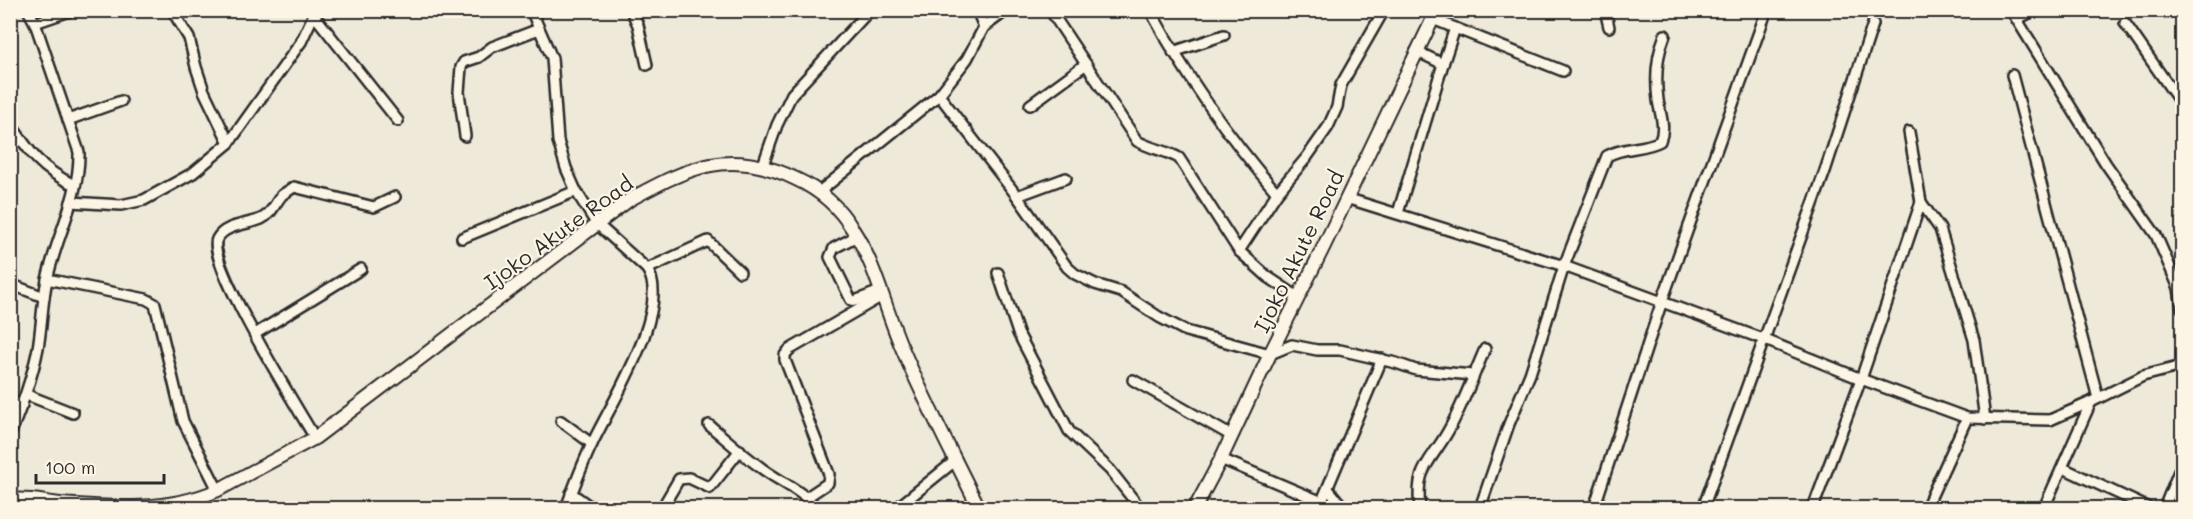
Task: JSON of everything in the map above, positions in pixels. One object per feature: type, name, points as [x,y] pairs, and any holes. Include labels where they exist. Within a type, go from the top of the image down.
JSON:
[{"type":"main road","name":"Ijoko Akute Road","points":[[1195,508],[1221,459],[1435,15]]},
{"type":"main road","name":"Ijoko Akute Road","points":[[10,500],[35,499],[100,507],[161,507],[218,490],[315,438],[629,200],[687,171],[731,162],[763,165],[802,181],[819,192],[839,211],[857,236],[901,347],[979,508]]},
{"type":"street","points":[[10,435],[27,395],[38,347],[47,279],[71,202],[79,167],[79,152],[35,23],[28,10]]},
{"type":"street","points":[[35,23],[73,10]]},
{"type":"street","points":[[172,10],[189,38],[195,67],[204,91],[229,144]]},
{"type":"street","points":[[531,10],[552,58],[558,141],[576,191],[596,223],[647,269],[653,278],[654,291],[641,346],[592,444],[566,508]]},
{"type":"street","points":[[631,10],[638,25],[647,65]]},
{"type":"street","points":[[763,165],[777,125],[792,94],[870,10]]},
{"type":"street","points":[[977,10],[984,27]]},
{"type":"street","points":[[819,192],[939,95],[967,59],[984,27],[1007,10]]},
{"type":"street","points":[[1050,10],[1137,141],[1150,149],[1167,151],[1179,158],[1239,251],[1268,277],[1298,297]]},
{"type":"street","points":[[1150,10],[1173,52],[1211,111],[1242,153],[1277,193]]},
{"type":"street","points":[[1239,251],[1277,193],[1328,127],[1337,107],[1341,85],[1384,10]]},
{"type":"street","points":[[1605,10],[1610,27]]},
{"type":"street","points":[[2011,10],[2106,164],[2156,235],[2179,288],[2182,308]]},
{"type":"street","points":[[2017,20],[2036,10]]},
{"type":"street","points":[[71,202],[121,206],[144,200],[193,173],[229,144],[301,42],[315,13],[398,121]]},
{"type":"street","points":[[1435,15],[1455,28],[1563,70]]},
{"type":"street","points":[[1594,508],[1662,301],[1764,18]]},
{"type":"street","points":[[1703,508],[1825,171],[1873,24]]},
{"type":"street","points":[[2125,24],[2182,105]]},
{"type":"street","points":[[1398,213],[1455,28]]},
{"type":"street","points":[[465,136],[459,92],[460,67],[464,62],[479,57],[492,47],[539,29]]},
{"type":"street","points":[[1173,52],[1224,35]]},
{"type":"street","points":[[1480,508],[1509,424],[1522,398],[1564,266],[1607,156],[1622,150],[1651,146],[1660,141],[1664,133],[1658,100],[1657,73],[1659,51],[1665,35]]},
{"type":"street","points":[[1416,51],[1443,64]]},
{"type":"street","points":[[1030,105],[1086,64]]},
{"type":"street","points":[[2012,75],[2095,400],[2044,508]]},
{"type":"street","points":[[939,95],[1017,196],[1067,267],[1075,274],[1095,284],[1121,292],[1186,332],[1270,354],[1292,345],[1317,350],[1340,350],[1382,359],[1416,370],[1473,375]]},
{"type":"street","points":[[68,120],[122,101]]},
{"type":"street","points":[[10,123],[34,158],[57,177],[74,185]]},
{"type":"street","points":[[1910,132],[1921,202],[1940,229],[1974,340],[1985,419]]},
{"type":"street","points":[[1017,196],[1066,178]]},
{"type":"street","points":[[315,438],[228,282],[214,249],[217,239],[226,229],[263,218],[282,196],[294,187],[374,207],[395,197]]},
{"type":"street","points":[[462,238],[576,191]]},
{"type":"street","points":[[1346,198],[1564,266],[1763,339],[1861,379],[1967,418],[2050,420],[2143,376],[2182,366]]},
{"type":"street","points":[[1813,508],[1861,379],[1921,202]]},
{"type":"street","points":[[857,236],[834,248],[830,257],[851,300],[855,301],[881,293]]},
{"type":"street","points":[[647,269],[708,241],[740,272]]},
{"type":"street","points":[[255,334],[361,269]]},
{"type":"street","points":[[998,273],[1017,333],[1069,431],[1110,470],[1140,508]]},
{"type":"street","points":[[47,279],[146,299],[155,304],[183,421],[218,490]]},
{"type":"street","points":[[10,284],[44,297]]},
{"type":"street","points":[[807,497],[828,483],[829,474],[785,355],[789,350],[881,293]]},
{"type":"street","points":[[1420,508],[1418,487],[1420,475],[1426,461],[1447,433],[1485,349]]},
{"type":"street","points":[[1221,459],[1321,505],[1382,359]]},
{"type":"street","points":[[1133,380],[1232,436]]},
{"type":"street","points":[[27,395],[73,413]]},
{"type":"street","points":[[10,400],[22,405]]},
{"type":"street","points":[[1926,508],[1967,418]]},
{"type":"street","points":[[561,421],[592,444]]},
{"type":"street","points":[[709,425],[781,483],[807,497],[816,508]]},
{"type":"street","points":[[662,508],[679,480],[689,478],[710,488],[740,450]]},
{"type":"street","points":[[897,508],[956,460]]},
{"type":"street","points":[[2164,508],[2182,464]]},
{"type":"street","points":[[2063,468],[2149,508]]},
{"type":"street","points":[[1328,489],[1344,508]]},
{"type":"street","points":[[572,493],[592,508]]}]
